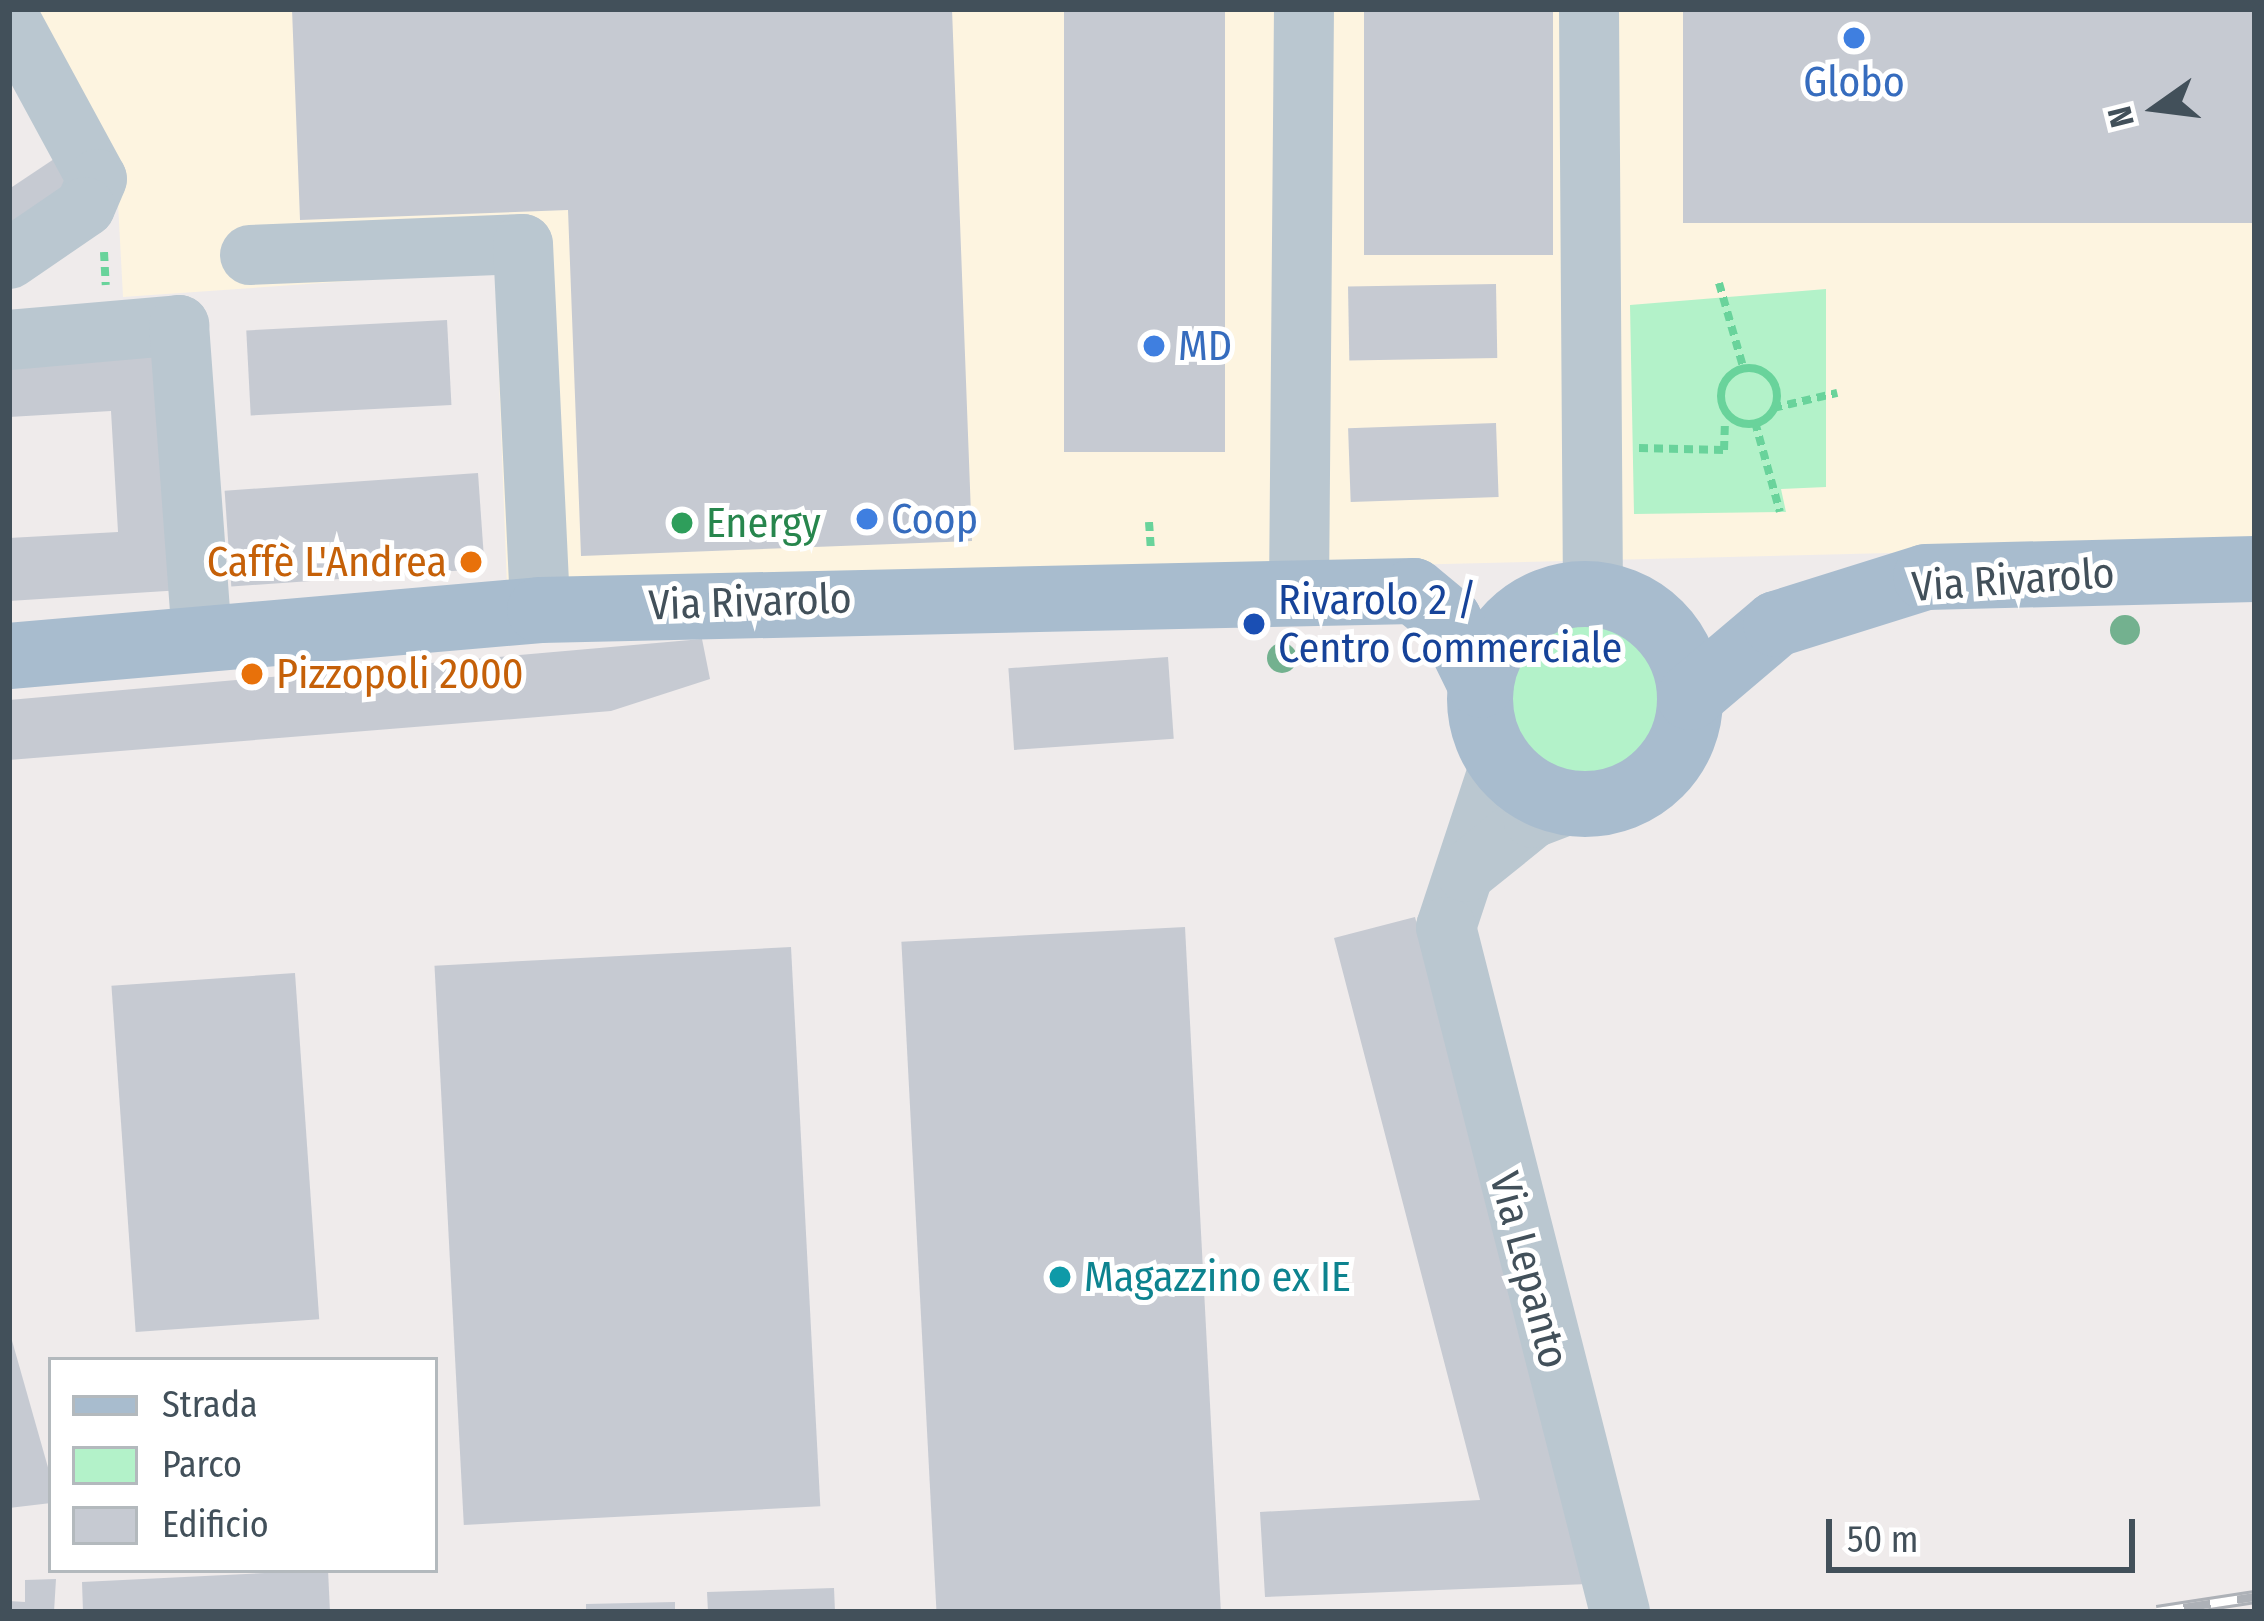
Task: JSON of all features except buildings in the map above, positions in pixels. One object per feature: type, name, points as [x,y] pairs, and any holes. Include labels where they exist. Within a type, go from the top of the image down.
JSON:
[{"type":"main road","name":"Via Rivarolo","points":[[9,656],[540,610],[1299,592],[1426,597],[1526,612],[1593,594],[1654,620],[1775,624],[1926,577],[2255,569]]},
{"type":"main road","points":[[1426,597],[1467,647],[1501,761],[1572,803],[1601,803],[1655,777],[1675,754],[1690,697],[1654,620]]},
{"type":"main road","points":[[1481,685],[1526,612]]},
{"type":"main road","name":"Via Rivarolo","points":[[1690,697],[1775,624]]},
{"type":"street","points":[[1299,592],[1304,9]]},
{"type":"street","points":[[1589,9],[1593,594]]},
{"type":"street","points":[[9,17],[93,164],[94,193],[9,259]]},
{"type":"street","points":[[250,255],[523,244],[540,610]]},
{"type":"street","points":[[9,340],[179,325],[202,638]]},
{"type":"street","points":[[1454,902],[1501,761]]},
{"type":"street","points":[[1454,902],[1533,818],[1572,803]]},
{"type":"street","name":"Via Lepanto","points":[[1454,902],[1620,1612]]},
{"type":"path","points":[[94,193],[108,331]]},
{"type":"path","points":[[1720,283],[1744,370]]},
{"type":"path","points":[[1619,448],[1724,451],[1725,370],[1772,370],[1773,422],[1725,422]]},
{"type":"path","points":[[1773,408],[1837,393]]},
{"type":"path","points":[[1755,422],[1780,512]]},
{"type":"shaded area","points":[[27,9],[2255,9],[2255,544],[507,587],[495,271],[123,297],[116,165]]},
{"type":"green space","points":[[1826,289],[1826,487],[1781,489],[1786,512],[1634,514],[1630,305]]},
{"type":"green space","points":[[1586,605],[1622,612],[1652,633],[1673,663],[1680,699],[1673,735],[1652,765],[1622,786],[1586,793],[1550,786],[1520,765],[1499,735],[1492,699],[1499,663],[1520,633],[1550,612]]},
{"type":"railway","points":[[2157,1612],[2255,1597]]},
{"type":"place","name":"Globo","points":[[1854,38]]},
{"type":"place","name":"MD","points":[[1154,346]]},
{"type":"place","name":"Coop","points":[[867,519]]},
{"type":"place","name":"Energy","points":[[682,523]]},
{"type":"place","name":"Caffè L'Andrea","points":[[471,562]]},
{"type":"place","name":"Rivarolo 2 / Centro Commerciale","points":[[1254,624]]},
{"type":"place","name":"Pizzopoli 2000","points":[[252,674]]},
{"type":"place","name":"Magazzino ex IE","points":[[1060,1277]]}]
